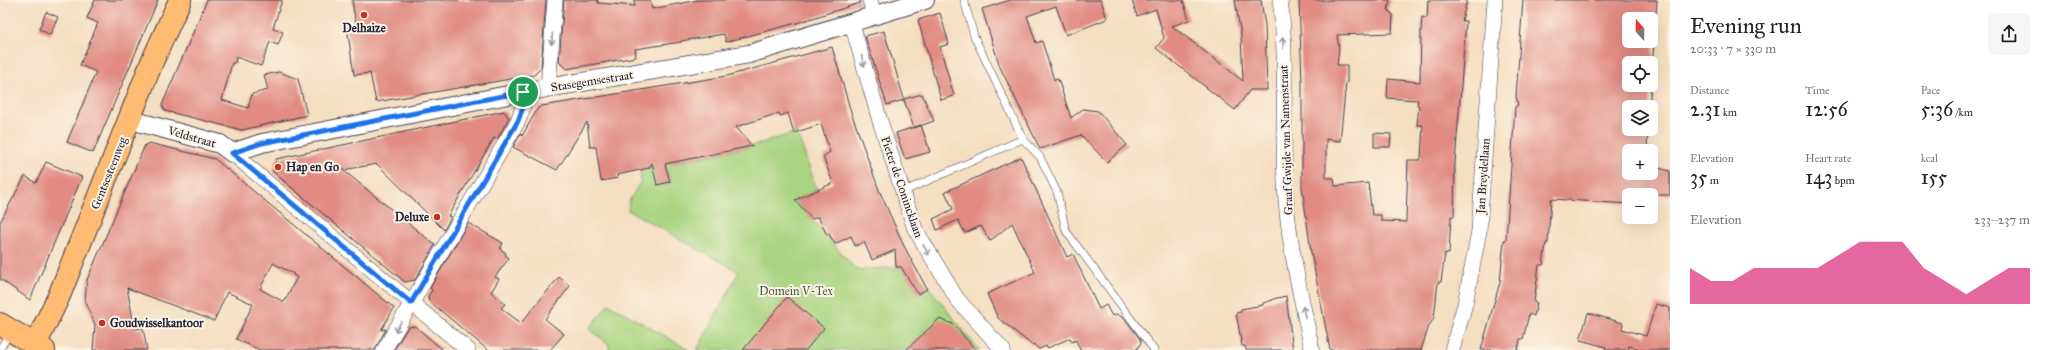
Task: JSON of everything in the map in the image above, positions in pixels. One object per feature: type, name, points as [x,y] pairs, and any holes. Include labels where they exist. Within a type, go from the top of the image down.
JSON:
[{"type":"main road","name":"Gentsesteenweg","points":[[40,347],[51,315],[131,120],[152,62],[180,0]]},
{"type":"main road","points":[[6,327],[40,347]]},
{"type":"street","points":[[548,88],[555,0]]},
{"type":"street","name":"Stasegemsestraat","points":[[232,153],[262,143],[523,92],[749,54],[852,24],[872,8],[925,0]]},
{"type":"street","name":"Graaf Gwijde van Namenstraat","points":[[1280,0],[1283,45],[1285,183],[1292,250],[1312,350]]},
{"type":"street","name":"Jan Breydellaan","points":[[1452,350],[1465,304],[1479,231],[1495,0]]},
{"type":"street","name":"Pieter de Conincklaan","points":[[852,24],[902,192],[915,229],[957,299],[1003,350]]},
{"type":"street","points":[[384,350],[518,121],[523,107],[523,92]]},
{"type":"street","name":"Veldstraat","points":[[131,120],[220,144],[468,350]]},
{"type":"lane","points":[[964,0],[974,36],[1022,139],[1040,157],[1057,192],[1066,231],[1154,350]]},
{"type":"lane","points":[[902,192],[1022,139]]},
{"type":"lane","points":[[0,349],[6,327]]},
{"type":"green space","name":"Domein V-Tex","points":[[797,132],[817,190],[795,200],[856,270],[901,267],[919,275],[979,350],[697,350],[739,272],[628,210],[629,201],[641,181],[640,170],[653,167],[657,185],[671,182],[665,165],[752,146]]},
{"type":"green space","points":[[609,304],[689,350],[609,350],[609,344],[589,329]]},
{"type":"building","points":[[95,0],[158,0],[93,153],[67,142],[96,72],[80,65],[98,23],[87,18]]},
{"type":"building","points":[[207,0],[282,0],[273,28],[283,32],[278,45],[270,42],[261,66],[236,57],[235,63],[232,63],[222,100],[248,108],[252,94],[268,90],[264,75],[279,72],[298,79],[307,115],[242,130],[165,111],[162,105]]},
{"type":"building","points":[[352,0],[546,0],[541,68],[534,75],[376,102],[370,73],[354,75],[347,27],[356,25]]},
{"type":"building","points":[[564,0],[598,0],[598,3],[635,6],[634,0],[650,0],[652,9],[698,0],[860,0],[860,3],[800,22],[726,42],[724,34],[681,41],[635,49],[636,57],[566,69],[559,62]]},
{"type":"building","points":[[1010,0],[1101,0],[1107,19],[1066,35],[1056,6],[1027,16],[1036,43],[1042,41],[1054,80],[1058,79],[1071,118],[1083,109],[1098,111],[1127,145],[1107,162],[1081,135],[1040,149],[1000,67],[982,9]]},
{"type":"building","points":[[1132,0],[1183,0],[1189,20],[1172,26],[1243,81],[1241,35],[1235,0],[1261,0],[1265,25],[1267,90],[1250,90],[1235,110],[1156,48],[1164,38],[1156,9],[1137,16]]},
{"type":"building","points":[[1299,0],[1390,0],[1388,10],[1393,15],[1392,33],[1337,35],[1339,49],[1337,65],[1347,65],[1347,83],[1340,141],[1326,139],[1326,178],[1334,178],[1335,186],[1368,183],[1372,215],[1381,215],[1381,221],[1406,222],[1408,160],[1420,160],[1421,158],[1423,125],[1417,125],[1418,100],[1387,98],[1388,79],[1420,82],[1422,17],[1427,18],[1428,0],[1467,0],[1462,21],[1466,21],[1455,163],[1454,217],[1451,216],[1449,254],[1445,253],[1441,282],[1438,282],[1434,318],[1429,326],[1421,350],[1330,350],[1311,252],[1302,187],[1302,82]]},
{"type":"building","points":[[1523,0],[1657,0],[1656,12],[1622,12],[1622,48],[1654,48],[1653,56],[1622,56],[1622,92],[1650,92],[1650,100],[1622,100],[1622,136],[1648,136],[1647,144],[1622,144],[1622,180],[1658,180],[1658,168],[1670,171],[1670,195],[1658,195],[1658,188],[1622,188],[1622,204],[1551,199],[1548,243],[1546,243],[1543,265],[1539,265],[1534,302],[1537,303],[1534,316],[1529,314],[1523,339],[1520,339],[1518,350],[1481,350],[1500,282],[1504,240],[1506,240],[1515,107],[1518,105],[1516,96]]},
{"type":"building","points":[[46,12],[58,17],[50,35],[39,29]]},
{"type":"building","points":[[940,13],[949,44],[940,47],[954,96],[941,100],[918,20]]},
{"type":"building","points":[[884,31],[904,99],[922,94],[934,121],[914,128],[904,100],[887,105],[865,36]]},
{"type":"building","points":[[832,47],[851,112],[879,190],[904,246],[927,289],[918,294],[901,267],[896,267],[895,250],[872,260],[864,242],[855,246],[851,236],[835,244],[829,234],[827,235],[818,217],[812,219],[795,200],[833,183],[823,157],[830,152],[821,124],[794,133],[788,113],[780,116],[779,113],[736,127],[752,146],[665,164],[670,182],[657,185],[652,163],[649,168],[617,175],[618,178],[601,181],[596,147],[590,147],[587,122],[557,170],[513,147],[521,134],[522,136],[538,108],[542,106],[727,76]]},
{"type":"building","points":[[504,111],[509,118],[497,139],[494,138],[448,216],[451,217],[444,230],[377,164],[343,170],[435,245],[415,280],[405,282],[273,172],[276,159]]},
{"type":"building","points":[[921,125],[930,152],[905,159],[896,133]]},
{"type":"building","points":[[1374,133],[1391,134],[1390,147],[1374,147]]},
{"type":"building","points":[[149,143],[215,159],[394,308],[381,330],[386,329],[375,350],[260,350],[236,339],[253,304],[227,292],[214,321],[127,288],[135,329],[143,328],[147,350],[93,350],[95,325],[85,300],[87,280],[145,145]],"holes":[[[273,263],[294,274],[293,275],[297,277],[284,302],[260,289]]]},
{"type":"building","points":[[1021,157],[1067,257],[1073,254],[1099,309],[1106,305],[1112,316],[1117,314],[1125,319],[1140,339],[1141,343],[1136,350],[1080,350],[1076,340],[1072,342],[1070,338],[1048,348],[1047,346],[1039,349],[1033,344],[1032,345],[998,318],[987,294],[1035,272],[1012,223],[990,241],[981,226],[965,233],[958,220],[937,230],[933,219],[953,209],[945,192]]},
{"type":"building","points":[[46,162],[82,177],[30,300],[0,279],[0,222],[25,176],[36,183]]},
{"type":"building","points":[[468,223],[503,243],[500,249],[506,253],[505,255],[509,258],[495,277],[499,279],[491,292],[505,304],[501,308],[521,323],[559,277],[570,286],[545,319],[564,334],[550,350],[488,350],[429,301],[428,296],[432,290],[430,288]]},
{"type":"building","points":[[1286,296],[1293,350],[1246,350],[1245,346],[1242,346],[1236,313],[1241,312],[1241,309],[1263,305],[1263,303],[1273,299]]},
{"type":"building","points":[[787,297],[824,328],[806,350],[743,350]]},
{"type":"building","points":[[1656,304],[1670,308],[1670,350],[1644,350],[1629,346],[1628,350],[1605,350],[1606,347],[1580,340],[1588,313],[1623,323],[1622,329],[1646,336]]},
{"type":"building","points":[[939,319],[953,324],[976,350],[906,350]]},
{"type":"building","points":[[415,326],[443,350],[394,350],[408,327]]},
{"type":"place","name":"Delhaize","points":[[364,15]]},
{"type":"place","name":"Hap en Go","points":[[278,167]]},
{"type":"place","name":"Deluxe","points":[[437,217]]},
{"type":"place","name":"Goudwisselkantoor","points":[[102,323]]},
{"type":"route","points":[[523,92],[523,107],[518,121],[411,303],[232,153],[262,143],[523,92]]}]
